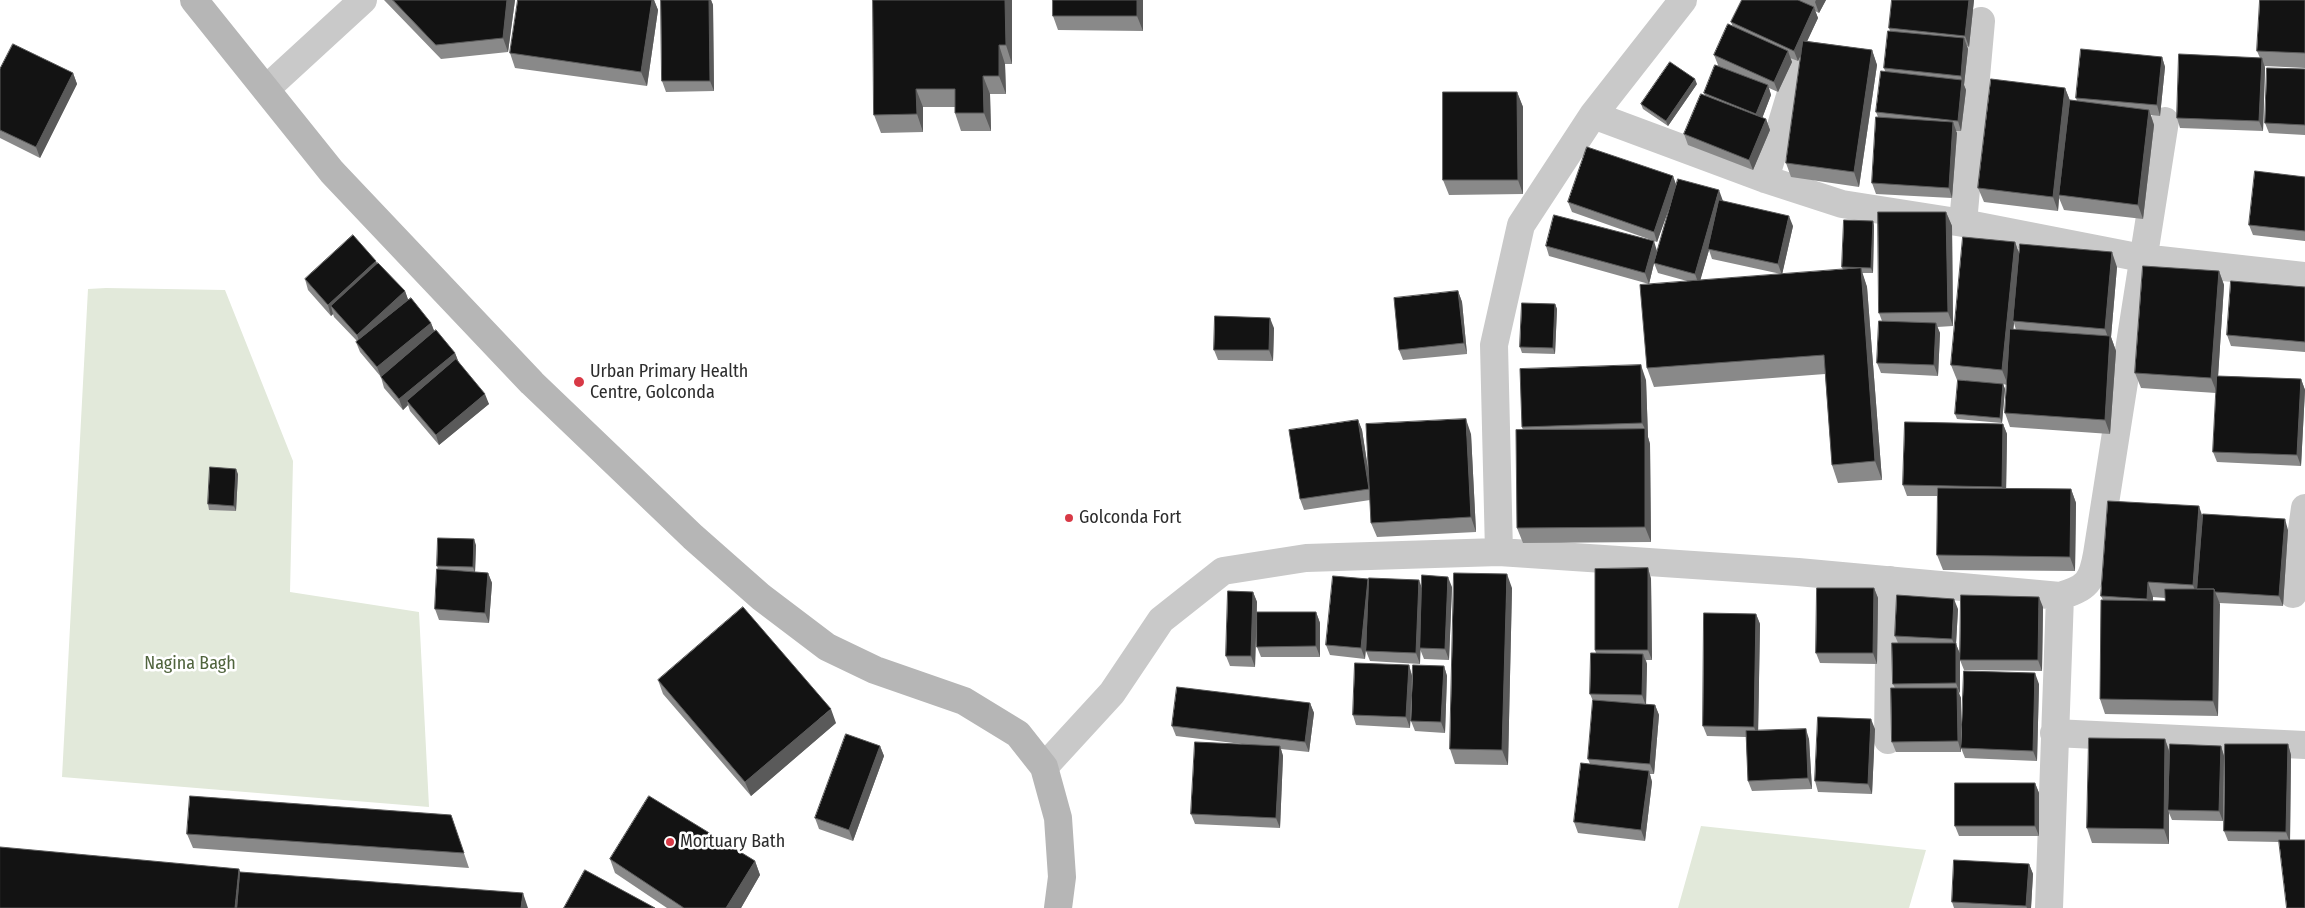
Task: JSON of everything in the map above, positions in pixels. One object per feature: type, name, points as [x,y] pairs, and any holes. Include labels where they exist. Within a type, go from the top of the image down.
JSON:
[{"type":"street","points":[[194,0],[332,172],[532,383],[693,537],[761,597],[827,647],[876,670],[964,701],[1018,734],[1044,767],[1058,818],[1062,877],[1058,908]]},
{"type":"street","points":[[266,89],[364,0]]},
{"type":"street","points":[[1499,552],[1494,345],[1521,225],[1593,115],[1683,0]]},
{"type":"street","points":[[1963,223],[1981,21]]},
{"type":"street","points":[[1765,179],[1800,63]]},
{"type":"street","points":[[1593,115],[1765,179],[1842,204],[1963,223],[2142,258],[2305,276]]},
{"type":"street","points":[[1044,767],[1112,693],[1161,620],[1223,571],[1306,558],[1499,552],[1890,580],[2060,596],[2081,590],[2094,571],[2165,121]]},
{"type":"street","points":[[2293,594],[2305,508]]},
{"type":"street","points":[[1888,740],[1890,580]]},
{"type":"street","points":[[2049,908],[2060,596]]},
{"type":"street","points":[[2054,733],[2305,745]]},
{"type":"green space","name":"Nagina Bagh","points":[[88,289],[225,290],[293,461],[290,592],[419,612],[429,807],[62,777]]},
{"type":"green space","points":[[1701,826],[1926,850],[1909,908],[1678,908]]},
{"type":"building","points":[[393,0],[507,0],[503,38],[436,45]]},
{"type":"building","points":[[518,0],[652,0],[641,72],[510,53]]},
{"type":"building","points":[[661,0],[709,0],[710,81],[662,81]]},
{"type":"building","points":[[873,0],[1005,0],[1006,45],[999,45],[999,76],[983,76],[984,113],[955,113],[955,89],[916,89],[917,114],[874,115]]},
{"type":"building","points":[[1053,0],[1137,0],[1137,16],[1053,16]]},
{"type":"building","points":[[1742,0],[1798,0],[1814,7],[1794,51],[1731,22]]},
{"type":"building","points":[[1892,0],[1969,0],[1965,36],[1889,28]]},
{"type":"building","points":[[2260,0],[2305,0],[2305,53],[2257,51]]},
{"type":"building","points":[[1728,24],[1788,51],[1774,82],[1714,55]]},
{"type":"building","points":[[1888,31],[1964,38],[1961,76],[1884,68]]},
{"type":"building","points":[[1803,41],[1872,50],[1854,172],[1786,163]]},
{"type":"building","points":[[13,44],[73,73],[36,147],[0,130],[0,69]]},
{"type":"building","points":[[2081,49],[2162,57],[2157,105],[2076,98]]},
{"type":"building","points":[[2179,54],[2262,58],[2259,121],[2177,118]]},
{"type":"building","points":[[1670,62],[1695,79],[1666,121],[1641,104]]},
{"type":"building","points":[[1715,65],[1768,85],[1756,114],[1704,93]]},
{"type":"building","points":[[2267,68],[2305,69],[2305,125],[2265,123]]},
{"type":"building","points":[[1881,71],[1962,80],[1958,121],[1876,112]]},
{"type":"building","points":[[1991,79],[2065,88],[2053,197],[1978,188]]},
{"type":"building","points":[[1443,92],[1517,92],[1518,180],[1443,180]]},
{"type":"building","points":[[1701,94],[1766,119],[1749,160],[1684,134]]},
{"type":"building","points":[[2070,100],[2149,110],[2138,205],[2059,195]]},
{"type":"building","points":[[1876,117],[1953,122],[1949,188],[1872,183]]},
{"type":"building","points":[[1587,147],[1673,176],[1654,232],[1568,202]]},
{"type":"building","points":[[2255,171],[2305,177],[2305,231],[2249,225]]},
{"type":"building","points":[[1678,179],[1719,190],[1695,274],[1654,263]]},
{"type":"building","points":[[1719,200],[1789,216],[1778,264],[1708,249]]},
{"type":"building","points":[[1878,212],[1946,212],[1948,312],[1879,313]]},
{"type":"building","points":[[1554,215],[1654,241],[1645,273],[1546,246]]},
{"type":"building","points":[[1844,220],[1873,221],[1871,268],[1842,267]]},
{"type":"building","points":[[353,235],[376,261],[328,305],[305,279]]},
{"type":"building","points":[[1963,237],[2015,242],[2002,370],[1951,365]]},
{"type":"building","points":[[2020,244],[2112,252],[2105,329],[2013,321]]},
{"type":"building","points":[[378,263],[405,291],[357,335],[331,306]]},
{"type":"building","points":[[2143,266],[2219,271],[2211,378],[2135,373]]},
{"type":"building","points":[[1861,268],[1875,461],[1832,465],[1824,355],[1647,368],[1640,285]]},
{"type":"building","points":[[2231,281],[2305,287],[2305,342],[2227,335]]},
{"type":"building","points":[[1458,291],[1464,343],[1399,350],[1394,298]]},
{"type":"building","points":[[411,298],[431,323],[377,367],[356,342]]},
{"type":"building","points":[[1522,303],[1555,304],[1553,348],[1520,347]]},
{"type":"building","points":[[1215,316],[1270,318],[1269,350],[1214,350]]},
{"type":"building","points":[[1879,321],[1936,323],[1934,365],[1877,363]]},
{"type":"building","points":[[2010,329],[2110,336],[2105,420],[2005,413]]},
{"type":"building","points":[[436,330],[455,353],[399,399],[381,377]]},
{"type":"building","points":[[456,359],[485,394],[436,435],[407,401]]},
{"type":"building","points":[[1641,365],[1642,423],[1522,427],[1520,369]]},
{"type":"building","points":[[2217,376],[2301,379],[2297,455],[2213,452]]},
{"type":"building","points":[[1958,380],[2003,384],[2000,418],[1955,414]]},
{"type":"building","points":[[1466,419],[1471,517],[1371,523],[1366,424]]},
{"type":"building","points":[[1358,420],[1369,489],[1300,499],[1289,430]]},
{"type":"building","points":[[1905,422],[2003,424],[2002,487],[1903,485]]},
{"type":"building","points":[[1645,429],[1645,527],[1517,528],[1516,430]]},
{"type":"building","points":[[210,467],[236,469],[234,506],[208,504]]},
{"type":"building","points":[[1938,488],[2071,489],[2070,557],[1937,555]]},
{"type":"building","points":[[2108,501],[2199,506],[2193,585],[2148,582],[2147,599],[2101,596]]},
{"type":"building","points":[[2203,514],[2285,519],[2279,596],[2197,589]]},
{"type":"building","points":[[438,538],[474,539],[473,567],[437,566]]},
{"type":"building","points":[[1648,568],[1648,650],[1595,650],[1595,569]]},
{"type":"building","points":[[437,569],[488,573],[485,613],[435,609]]},
{"type":"building","points":[[1454,573],[1507,574],[1502,750],[1450,749]]},
{"type":"building","points":[[1422,575],[1448,577],[1445,649],[1420,648]]},
{"type":"building","points":[[1333,576],[1368,579],[1361,648],[1326,645]]},
{"type":"building","points":[[1369,578],[1419,580],[1416,653],[1366,651]]},
{"type":"building","points":[[1817,588],[1874,588],[1873,653],[1816,653]]},
{"type":"building","points":[[2165,589],[2214,589],[2213,701],[2100,699],[2101,600],[2165,601]]},
{"type":"building","points":[[1228,591],[1253,592],[1251,656],[1226,656]]},
{"type":"building","points":[[1897,595],[1954,599],[1952,639],[1895,636]]},
{"type":"building","points":[[1961,595],[2039,597],[2038,660],[1960,660]]},
{"type":"building","points":[[743,607],[831,709],[745,782],[658,680]]},
{"type":"building","points":[[1257,612],[1316,612],[1316,646],[1257,647]]},
{"type":"building","points":[[1704,613],[1756,614],[1754,727],[1703,726]]},
{"type":"building","points":[[1892,643],[1956,643],[1956,683],[1893,684]]},
{"type":"building","points":[[1591,653],[1643,654],[1642,695],[1590,694]]},
{"type":"building","points":[[1355,663],[1409,665],[1406,717],[1353,715]]},
{"type":"building","points":[[1413,665],[1444,666],[1441,722],[1411,721]]},
{"type":"building","points":[[1964,671],[2035,673],[2033,751],[1961,748]]},
{"type":"building","points":[[1177,687],[1310,703],[1305,742],[1172,726]]},
{"type":"building","points":[[1891,688],[1957,688],[1958,741],[1892,742]]},
{"type":"building","points":[[1593,700],[1655,705],[1650,764],[1588,759]]},
{"type":"building","points":[[1818,717],[1871,719],[1868,784],[1815,781]]},
{"type":"building","points":[[1806,729],[1808,778],[1748,781],[1746,731]]},
{"type":"building","points":[[846,734],[880,746],[849,830],[815,818]]},
{"type":"building","points":[[2089,738],[2165,739],[2164,829],[2087,828]]},
{"type":"building","points":[[1195,742],[1280,746],[1276,818],[1191,814]]},
{"type":"building","points":[[2170,744],[2221,746],[2219,811],[2168,810]]},
{"type":"building","points":[[2225,744],[2288,744],[2286,832],[2224,831]]},
{"type":"building","points":[[1581,763],[1649,771],[1641,830],[1574,822]]},
{"type":"building","points":[[1955,783],[2035,783],[2035,826],[1955,826]]},
{"type":"building","points":[[190,796],[451,815],[464,853],[187,834]]},
{"type":"building","name":"Mortuary Bath","points":[[649,796],[755,861],[726,908],[684,908],[610,859]]},
{"type":"building","points":[[2279,840],[2305,840],[2305,908],[2287,908]]},
{"type":"building","points":[[0,847],[239,869],[235,908],[0,908]]},
{"type":"building","points":[[1954,860],[2029,864],[2026,906],[1952,902]]},
{"type":"building","points":[[585,870],[655,908],[564,908]]},
{"type":"building","points":[[240,872],[523,893],[521,908],[237,908]]},
{"type":"place","name":"Urban Primary Health Centre, Golconda","points":[[579,382]]},
{"type":"place","name":"Golconda Fort","points":[[1069,518]]},
{"type":"place","name":"Mortuary Bath","points":[[670,842]]}]
